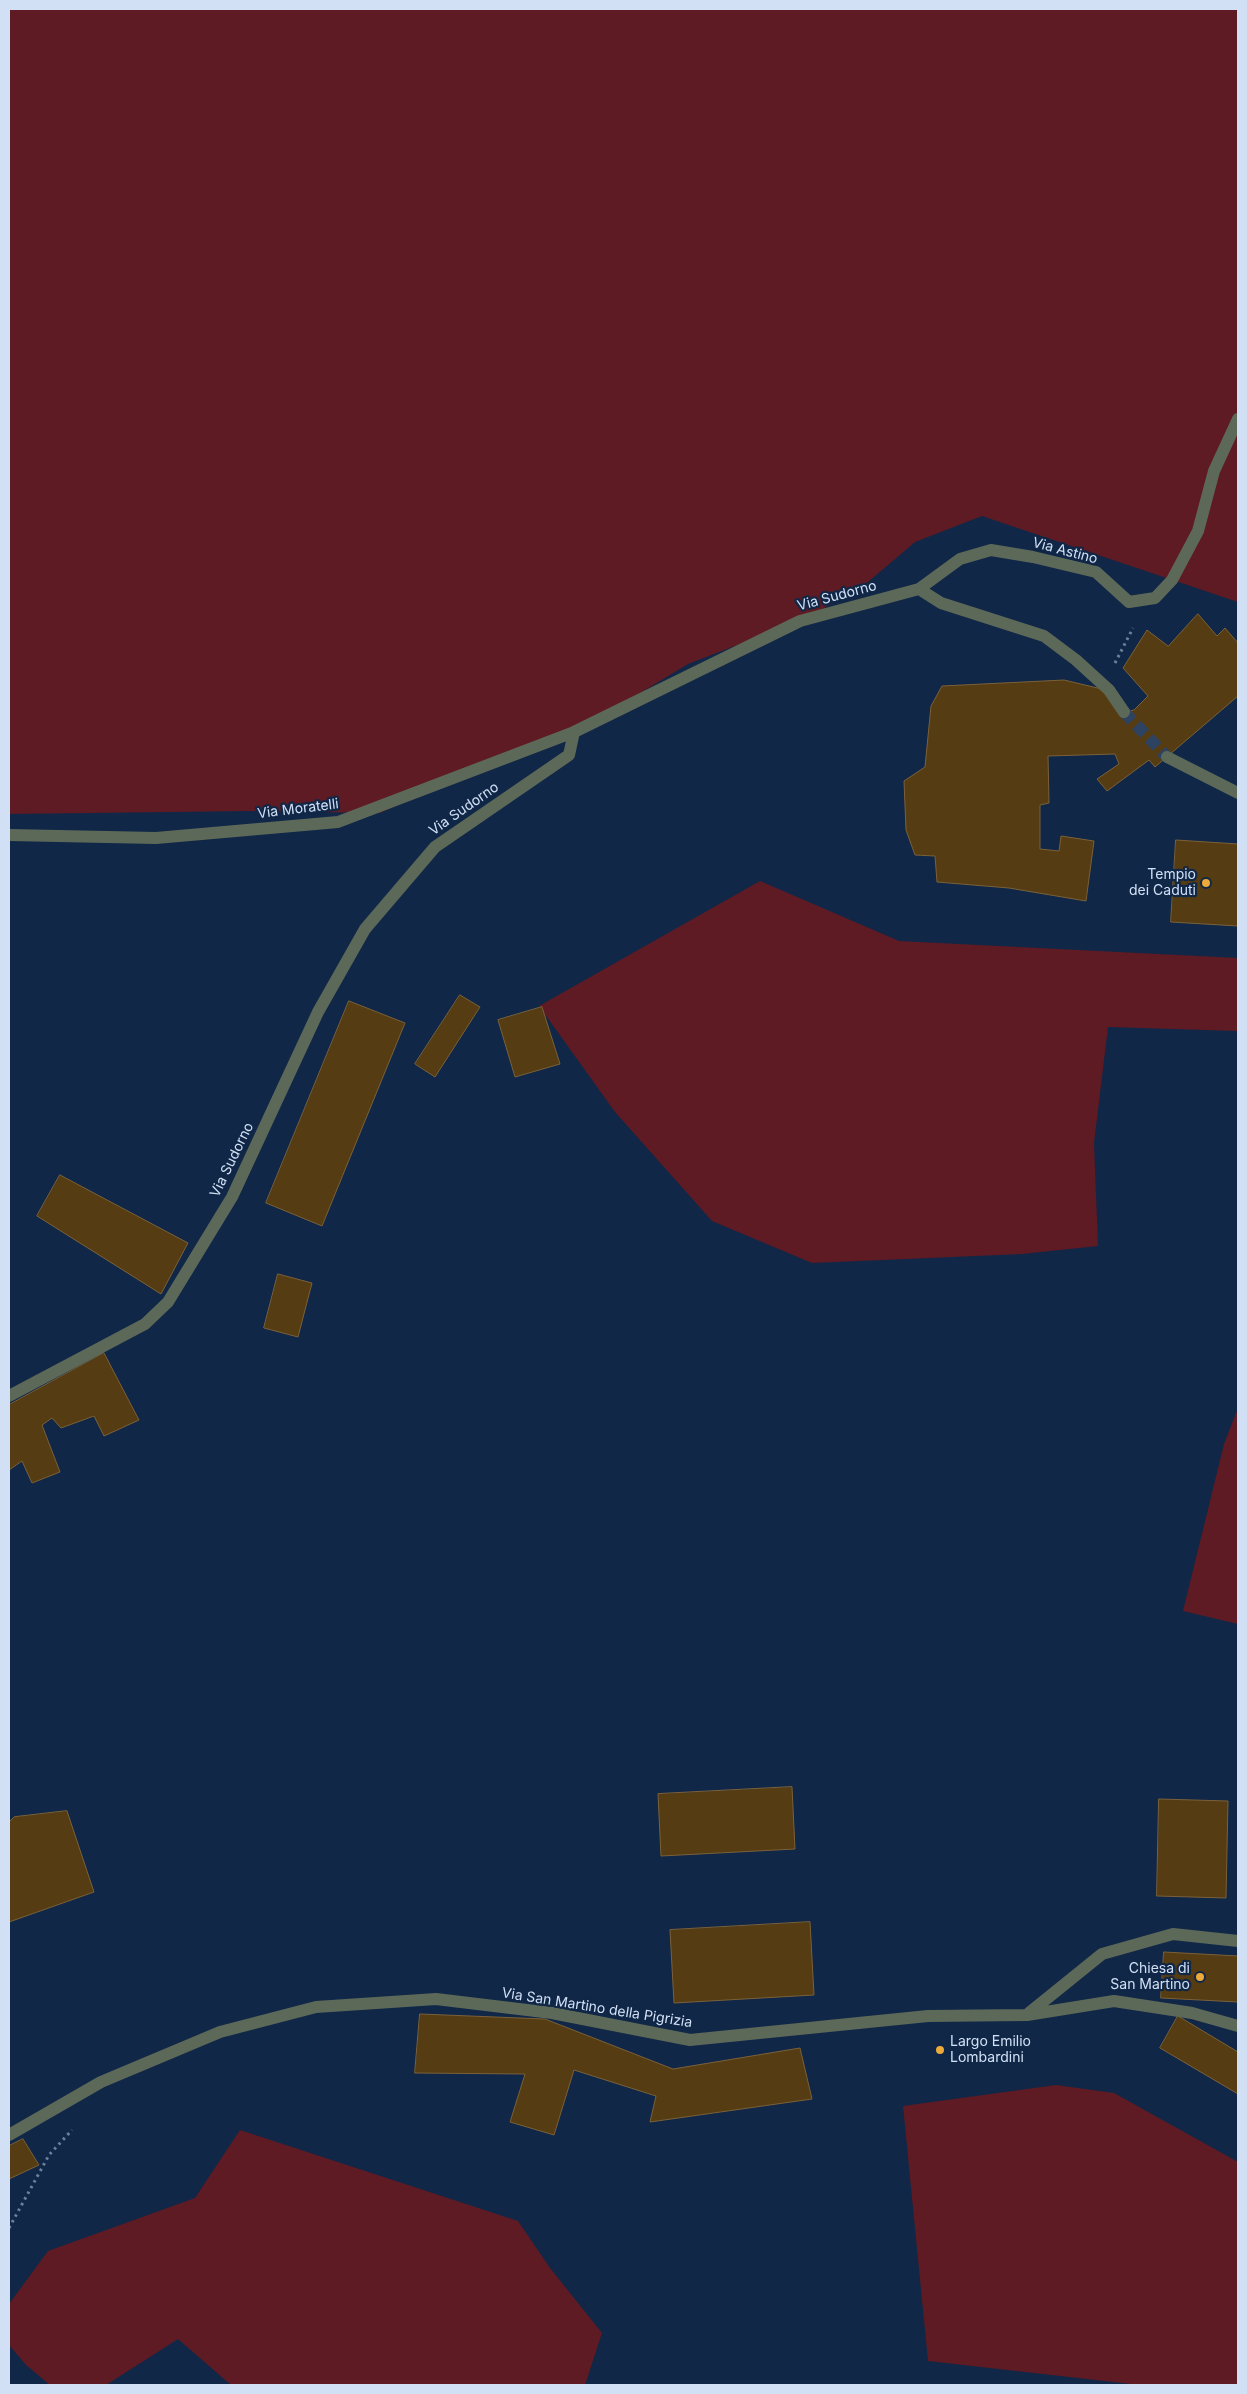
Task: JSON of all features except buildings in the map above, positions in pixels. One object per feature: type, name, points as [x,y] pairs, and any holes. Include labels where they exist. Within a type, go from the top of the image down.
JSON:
[{"type":"street","name":"Via Astino","points":[[919,589],[960,559],[991,550],[1033,557],[1096,572],[1129,602],[1155,598],[1172,580],[1198,531],[1214,472],[1238,419]]},
{"type":"street","points":[[919,589],[941,603],[1044,636],[1076,660],[1109,690],[1124,712]]},
{"type":"street","name":"Via Sudorno","points":[[9,1396],[145,1324],[168,1302],[232,1197],[318,1012],[365,929],[435,847],[569,755],[574,732],[800,620],[919,589]]},
{"type":"street","name":"Via Moratelli","points":[[9,835],[156,838],[338,822],[574,732]]},
{"type":"street","points":[[1167,757],[1238,793]]},
{"type":"street","points":[[1027,2015],[1102,1954],[1173,1934],[1238,1941]]},
{"type":"street","name":"Via San Martino della Pigrizia","points":[[9,2135],[101,2082],[220,2032],[316,2007],[436,1999],[552,2013],[690,2040],[928,2016],[1027,2015],[1114,2001],[1192,2013],[1238,2026]]},
{"type":"path","points":[[1109,690],[1117,656],[1134,627]]},
{"type":"path","points":[[9,2228],[49,2155],[75,2126]]},
{"type":"shaded area","points":[[9,9],[1238,9],[1238,602],[982,516],[915,542],[868,582],[807,618],[688,664],[617,707],[380,813],[251,811],[9,814]]},
{"type":"shaded area","points":[[760,881],[899,941],[1238,958],[1238,1031],[1108,1027],[1094,1143],[1098,1246],[1022,1254],[812,1263],[712,1221],[615,1112],[539,1006]]},
{"type":"shaded area","points":[[1238,1408],[1238,1624],[1183,1611],[1224,1444]]},
{"type":"shaded area","points":[[1056,2085],[1114,2093],[1238,2162],[1238,2385],[1140,2385],[928,2361],[903,2106]]},
{"type":"shaded area","points":[[240,2130],[518,2221],[550,2268],[602,2333],[585,2385],[231,2385],[178,2339],[106,2385],[50,2385],[26,2365],[9,2345],[9,2304],[48,2251],[195,2198]]},
{"type":"tunnel","points":[[1124,712],[1167,757]]},
{"type":"place","name":"Tempio dei Caduti","points":[[1206,883]]},
{"type":"place","name":"Chiesa di San Martino","points":[[1200,1977]]},
{"type":"place","name":"Largo Emilio Lombardini","points":[[940,2050]]}]
